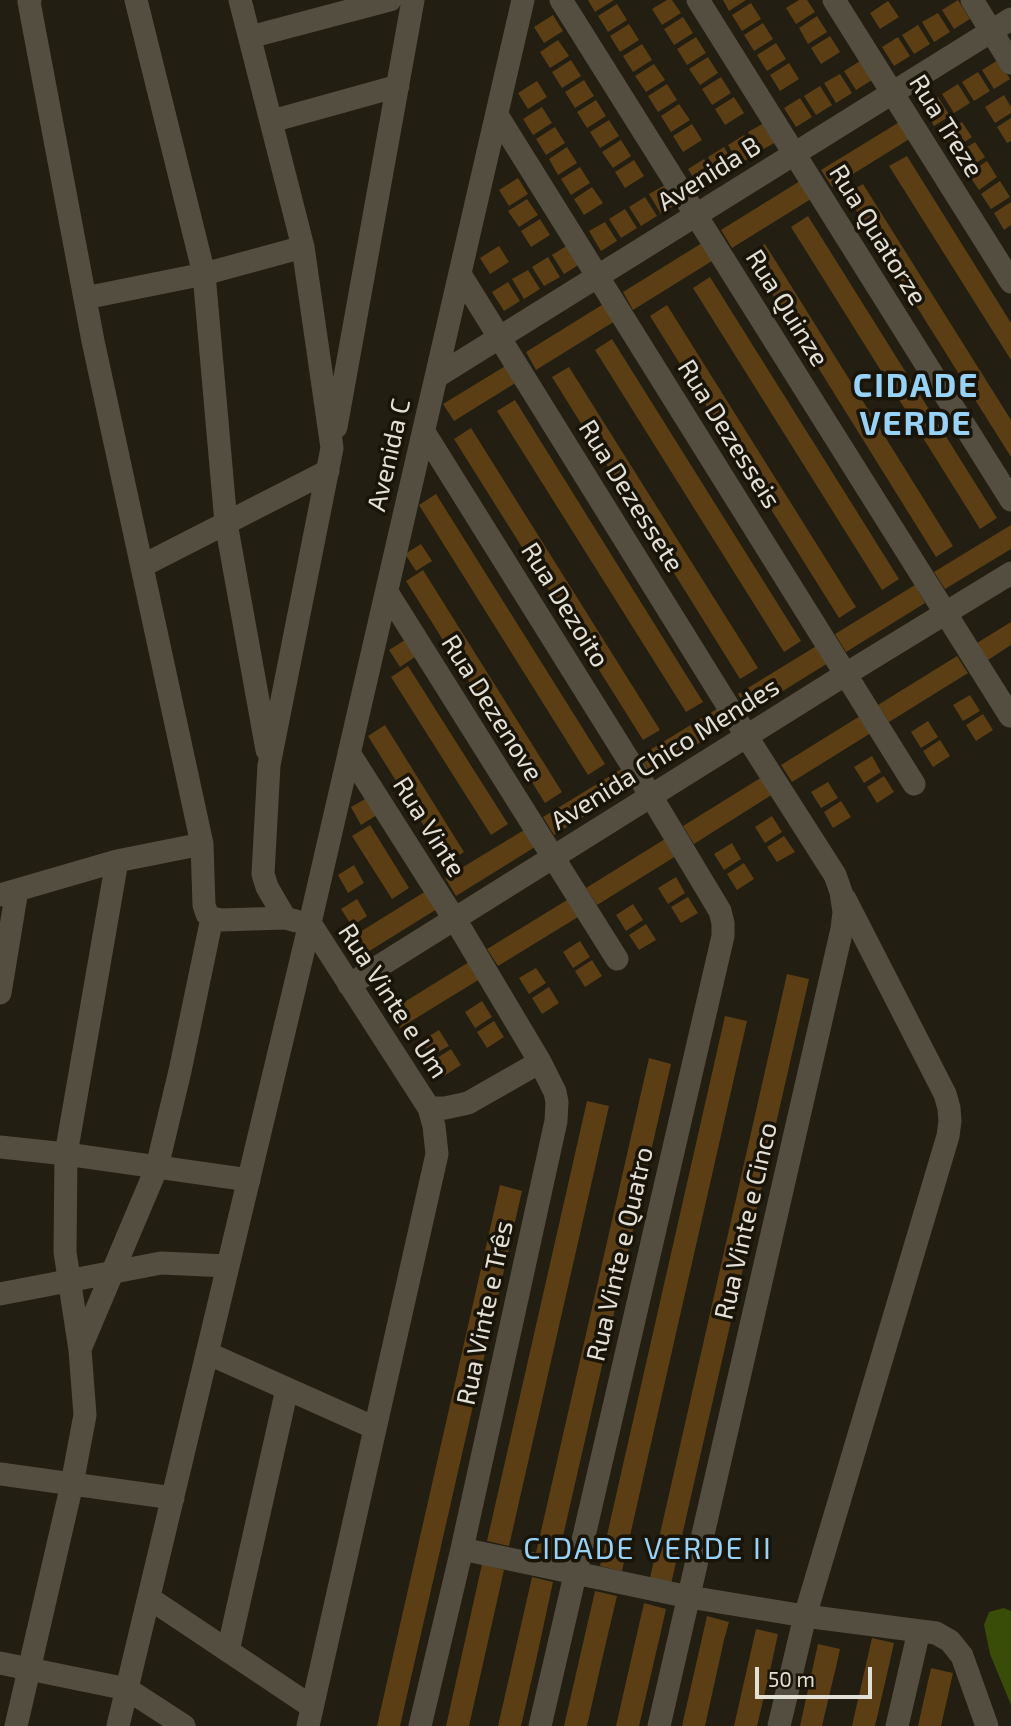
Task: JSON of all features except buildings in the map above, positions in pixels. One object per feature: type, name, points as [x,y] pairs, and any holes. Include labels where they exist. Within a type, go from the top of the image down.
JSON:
[{"type":"street","points":[[30,0],[85,298],[202,844],[206,914],[220,920],[285,918],[310,923]]},
{"type":"street","points":[[136,0],[205,274],[226,523],[269,765]]},
{"type":"street","points":[[240,0],[303,247],[332,448]]},
{"type":"street","points":[[250,37],[390,0]]},
{"type":"street","points":[[285,918],[267,887],[263,873],[269,765],[328,471],[413,0]]},
{"type":"street","name":"Avenida C","points":[[118,1726],[310,923],[523,0]]},
{"type":"street","name":"Rua Quinze","points":[[561,0],[1010,716]]},
{"type":"street","name":"Rua Quatorze","points":[[698,0],[1011,500]]},
{"type":"street","name":"Rua Treze","points":[[834,0],[1011,282]]},
{"type":"street","points":[[971,0],[1011,63]]},
{"type":"street","name":"Avenida B","points":[[436,377],[1011,19]]},
{"type":"street","points":[[272,121],[398,86]]},
{"type":"street","name":"Rua Dezesseis","points":[[497,115],[914,783]]},
{"type":"street","points":[[85,298],[205,274],[303,247]]},
{"type":"street","name":"Rua Dezessete","points":[[460,274],[751,742]]},
{"type":"street","name":"Rua Dezoito","points":[[424,432],[655,802]]},
{"type":"street","points":[[142,566],[328,471]]},
{"type":"street","name":"Avenida Chico Mendes","points":[[353,991],[949,619],[1011,573]]},
{"type":"street","name":"Avenida Chico Mendes","points":[[949,619],[1011,589]]},
{"type":"street","name":"Rua Dezenove","points":[[387,592],[617,959]]},
{"type":"street","name":"Rua Vinte e Cinco","points":[[659,1726],[844,912],[835,875],[751,742]]},
{"type":"street","name":"Rua Vinte","points":[[349,753],[458,925]]},
{"type":"street","name":"Rua Vinte e Quatro","points":[[540,1726],[723,936],[720,911],[655,802]]},
{"type":"street","points":[[0,993],[9,892],[117,862],[202,844]]},
{"type":"street","points":[[16,1726],[72,1484],[85,1415],[80,1350],[65,1252],[66,1154],[117,862]]},
{"type":"street","points":[[779,1726],[805,1616],[950,1122],[945,1094],[841,891]]},
{"type":"street","points":[[80,1350],[157,1167],[212,918]]},
{"type":"street","name":"Rua Vinte e Um","points":[[310,923],[429,1108]]},
{"type":"street","name":"Rua Vinte e Três","points":[[420,1726],[462,1549],[557,1111],[555,1092],[540,1062],[458,925]]},
{"type":"street","points":[[149,1598],[228,1651],[310,1717],[437,1154],[429,1108],[468,1103],[540,1062]]},
{"type":"street","points":[[0,1147],[249,1180]]},
{"type":"street","points":[[0,1294],[161,1263],[228,1266]]},
{"type":"street","points":[[207,1353],[375,1428]]},
{"type":"street","points":[[228,1651],[287,1389]]},
{"type":"street","points":[[0,1474],[173,1498]]},
{"type":"street","points":[[462,1549],[689,1597],[936,1633],[950,1641],[962,1656],[987,1726]]},
{"type":"street","points":[[897,1726],[919,1631]]},
{"type":"street","points":[[0,1663],[127,1689],[184,1726]]},
{"type":"green space","points":[[1004,1608],[1011,1611],[1011,1705],[990,1654],[984,1625],[989,1612]]},
{"type":"district","name":"CIDADE VERDE","points":[[916,405]]},
{"type":"district","name":"CIDADE VERDE II","points":[[648,1549]]}]
